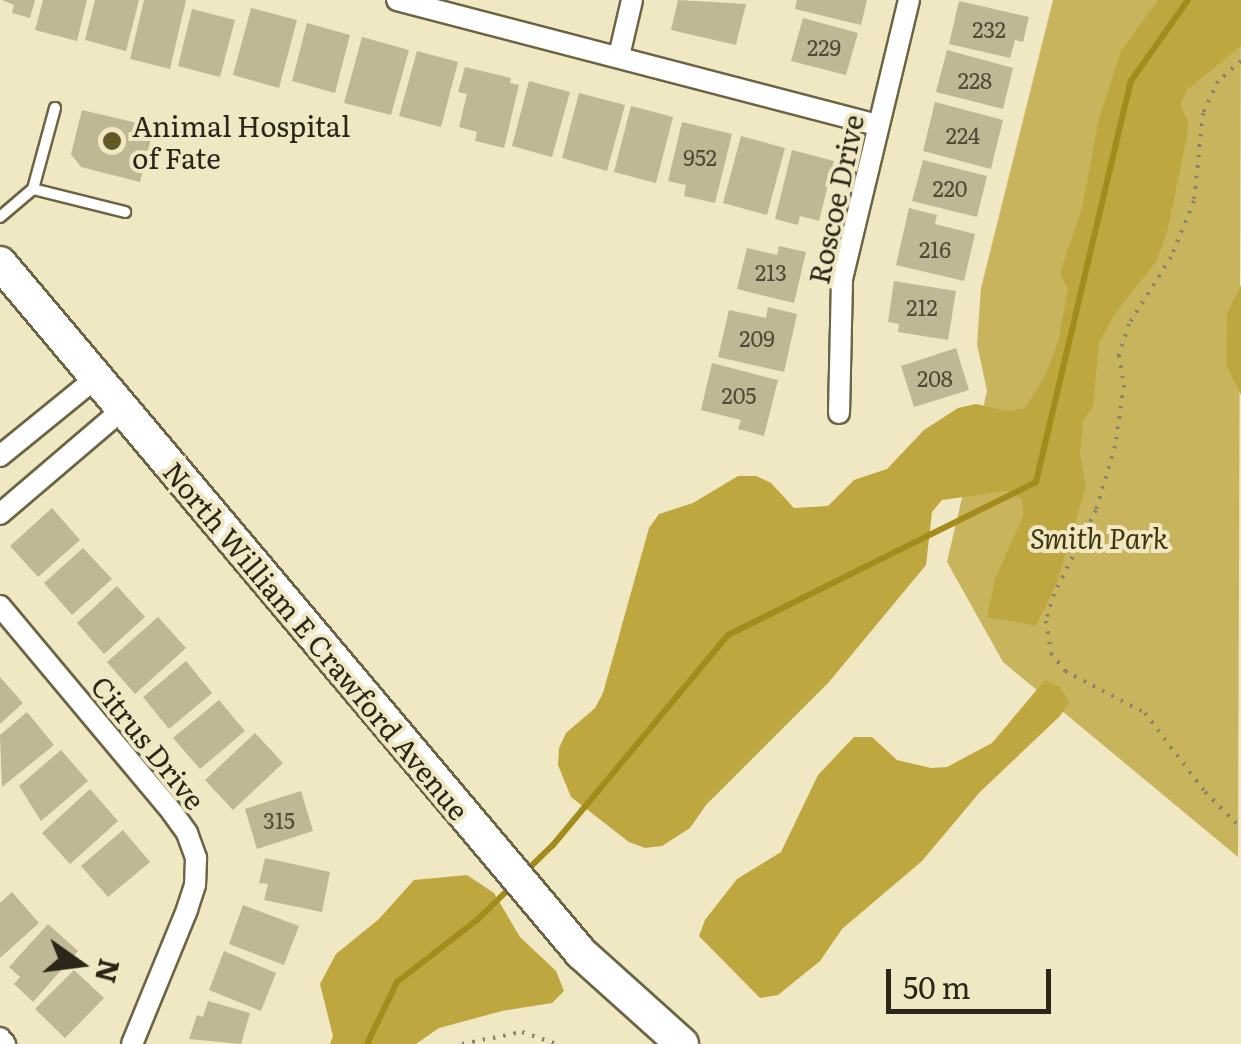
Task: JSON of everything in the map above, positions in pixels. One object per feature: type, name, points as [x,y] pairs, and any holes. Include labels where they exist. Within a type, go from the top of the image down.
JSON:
[{"type":"main road","name":"North William E Crawford Avenue","points":[[0,263],[581,954],[640,1011],[682,1044]]},
{"type":"street","points":[[397,0],[878,125]]},
{"type":"street","points":[[619,56],[632,0]]},
{"type":"street","name":"Roscoe Drive","points":[[839,413],[842,279],[909,0]]},
{"type":"street","points":[[0,456],[96,378]]},
{"type":"street","points":[[0,514],[122,409]]},
{"type":"street","name":"Citrus Drive","points":[[0,606],[172,812],[188,833],[196,858],[195,885],[187,910],[132,1044]]},
{"type":"street","points":[[0,1038],[5,1044]]},
{"type":"lane","points":[[0,216],[33,189],[54,108]]},
{"type":"lane","points":[[33,189],[125,212]]},
{"type":"path","points":[[1240,830],[1145,713],[1065,672],[1051,653],[1046,621],[1054,594],[1096,510],[1110,462],[1124,385],[1120,356],[1129,324],[1170,257],[1194,200],[1203,113],[1218,80],[1241,61]]},
{"type":"path","points":[[462,1044],[522,1032],[557,1044]]},
{"type":"green space","name":"Smith Park","points":[[1053,0],[1241,0],[1238,857],[1003,662],[947,562],[987,391],[977,344],[981,288]]},
{"type":"shaded area","points":[[1158,0],[1241,0],[1241,46],[1187,90],[1180,105],[1188,121],[1187,137],[1167,232],[1156,262],[1114,315],[1099,343],[1093,407],[1083,421],[1080,455],[1086,487],[1057,582],[1036,626],[987,617],[995,579],[1023,516],[1022,499],[1007,491],[942,500],[932,512],[926,565],[829,682],[706,805],[690,828],[662,846],[645,848],[629,842],[571,797],[558,765],[559,748],[566,733],[595,708],[603,693],[649,528],[659,514],[693,503],[738,476],[756,476],[771,483],[794,508],[828,506],[854,480],[887,469],[924,430],[958,408],[976,404],[1008,411],[1025,408],[1045,376],[1058,342],[1068,289],[1060,273],[1082,208],[1099,118],[1121,51]]},
{"type":"shaded area","points":[[1241,285],[1241,395],[1226,365],[1227,313]]},
{"type":"shaded area","points":[[1045,680],[1060,687],[1069,702],[1060,716],[980,792],[922,861],[842,929],[820,961],[778,995],[760,998],[699,936],[705,920],[737,879],[781,852],[818,775],[854,737],[872,737],[897,760],[931,768],[947,767],[992,743]]},
{"type":"shaded area","points":[[467,875],[494,893],[520,937],[556,971],[564,991],[552,1003],[439,1028],[416,1044],[330,1044],[333,1036],[320,984],[336,954],[379,919],[414,880]]},
{"type":"building","points":[[2,0],[35,0],[30,18],[12,13],[14,5]]},
{"type":"building","points":[[43,0],[87,0],[77,41],[35,30]]},
{"type":"building","points":[[95,0],[139,0],[126,51],[85,40]]},
{"type":"building","points":[[144,0],[186,0],[170,69],[130,59]]},
{"type":"building","points":[[678,0],[746,4],[736,45],[671,30]]},
{"type":"building","points":[[797,0],[867,0],[861,25],[795,9]]},
{"type":"building","points":[[959,1],[1029,17],[1023,42],[1015,40],[1010,58],[949,44]]},
{"type":"building","points":[[251,8],[297,20],[279,88],[233,75]]},
{"type":"building","points":[[192,9],[235,20],[220,77],[178,66]]},
{"type":"building","points":[[803,18],[858,33],[846,75],[791,61]]},
{"type":"building","points":[[307,23],[350,35],[335,93],[292,81]]},
{"type":"building","points":[[362,37],[409,50],[391,115],[344,103]]},
{"type":"building","points":[[947,50],[1013,68],[1003,109],[936,92]]},
{"type":"building","points":[[417,51],[458,62],[441,127],[399,116]]},
{"type":"building","points":[[465,67],[511,78],[510,83],[519,85],[504,148],[475,141],[477,132],[459,127],[467,94],[458,92]]},
{"type":"building","points":[[529,81],[570,92],[552,157],[512,146]]},
{"type":"building","points":[[579,93],[625,105],[607,171],[562,158]]},
{"type":"building","points":[[935,102],[1003,120],[991,169],[923,151]]},
{"type":"building","points":[[631,106],[673,117],[656,183],[614,172]]},
{"type":"building","name":"Animal Hospital of Fate","points":[[82,110],[154,127],[140,182],[81,167],[71,154]]},
{"type":"building","points":[[682,122],[732,134],[715,203],[684,196],[686,185],[668,181]]},
{"type":"building","points":[[741,136],[785,148],[767,215],[723,203]]},
{"type":"building","points":[[792,150],[834,161],[819,221],[800,216],[798,225],[775,219]]},
{"type":"building","points":[[923,160],[987,176],[977,217],[912,201]]},
{"type":"building","points":[[909,208],[937,215],[935,224],[975,234],[964,281],[896,265]]},
{"type":"building","points":[[779,246],[806,252],[794,303],[737,289],[747,248],[777,255]]},
{"type":"building","points":[[894,281],[956,291],[948,340],[898,332],[899,324],[888,322]]},
{"type":"building","points":[[768,307],[797,314],[784,372],[718,357],[729,310],[766,318]]},
{"type":"building","points":[[956,348],[969,390],[914,407],[901,366]]},
{"type":"building","points":[[712,363],[778,380],[764,436],[738,429],[741,420],[701,410]]},
{"type":"building","points":[[52,508],[80,540],[38,577],[10,546]]},
{"type":"building","points":[[83,548],[112,579],[72,615],[44,583]]},
{"type":"building","points":[[117,586],[145,617],[104,654],[77,623]]},
{"type":"building","points":[[158,617],[186,648],[135,694],[107,662]]},
{"type":"building","points":[[186,661],[212,693],[169,729],[143,697]]},
{"type":"building","points":[[0,677],[23,703],[0,724]]},
{"type":"building","points":[[219,700],[245,731],[200,769],[173,738]]},
{"type":"building","points":[[27,712],[54,745],[2,787],[0,735]]},
{"type":"building","points":[[255,733],[283,763],[233,810],[205,780]]},
{"type":"building","points":[[61,750],[88,781],[41,821],[19,786]]},
{"type":"building","points":[[90,789],[118,821],[70,864],[42,833]]},
{"type":"building","points":[[301,791],[313,831],[257,849],[245,809]]},
{"type":"building","points":[[123,830],[150,862],[108,897],[81,866]]},
{"type":"building","points":[[265,858],[330,872],[322,912],[264,900],[268,884],[259,883]]},
{"type":"building","points":[[12,892],[39,923],[0,958],[0,903]]},
{"type":"building","points":[[243,905],[299,926],[284,965],[229,944]]},
{"type":"building","points":[[48,924],[78,951],[33,1002],[14,984],[20,977],[9,967]]},
{"type":"building","points":[[224,951],[276,973],[261,1011],[209,990]]},
{"type":"building","points":[[74,970],[104,998],[65,1038],[35,1009]]},
{"type":"building","points":[[208,1001],[250,1013],[241,1044],[189,1039],[197,1015],[203,1017]]},
{"type":"waterway","points":[[524,873],[553,845],[728,635],[1036,482],[1131,81],[1188,0]]},
{"type":"waterway","points":[[367,1044],[397,982],[477,920],[512,886]]},
{"type":"place","name":"Animal Hospital of Fate","points":[[112,141]]}]
